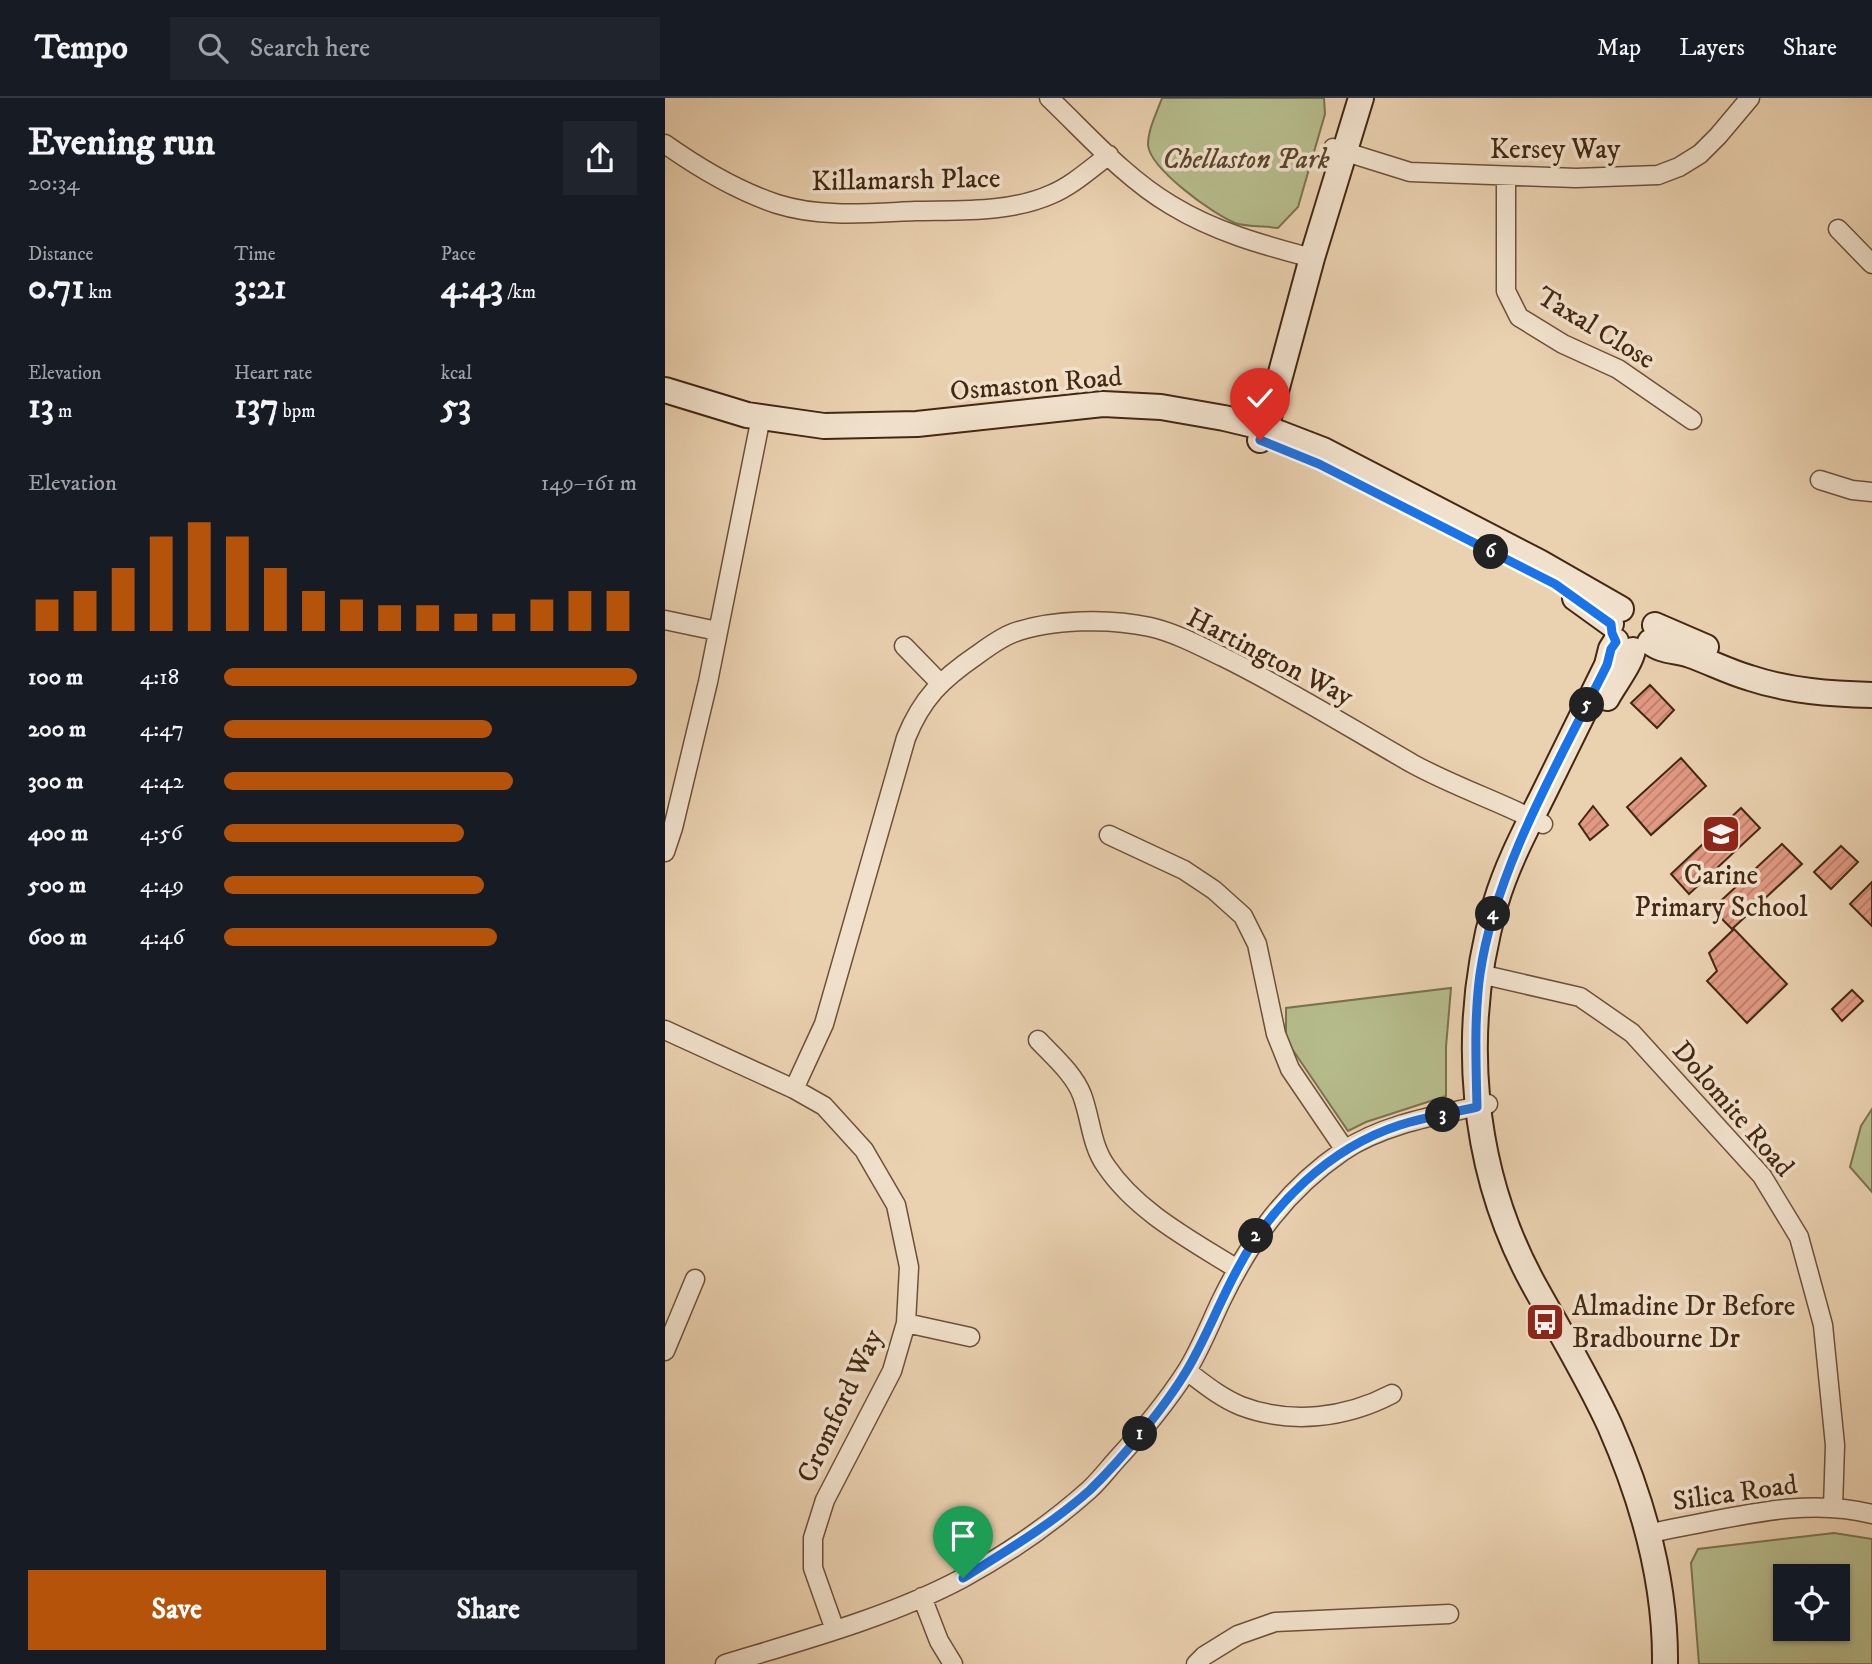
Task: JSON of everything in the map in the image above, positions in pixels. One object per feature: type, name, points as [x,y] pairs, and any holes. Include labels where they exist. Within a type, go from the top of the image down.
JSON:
[{"type":"street","points":[[1049,98],[1109,155],[1168,204],[1227,233],[1306,256]]},
{"type":"street","points":[[1339,150],[1347,98]]},
{"type":"street","points":[[1256,432],[1339,150],[1361,98]]},
{"type":"street","name":"Kersey Way","points":[[1339,150],[1410,172],[1576,178],[1658,175],[1679,167],[1700,154],[1750,98]]},
{"type":"street","name":"Killamarsh Place","points":[[665,144],[749,193],[779,205],[827,213],[993,208],[1023,203],[1051,195],[1073,183],[1109,155]]},
{"type":"street","name":"Taxal Close","points":[[1506,177],[1506,290],[1519,317],[1563,344],[1618,369],[1692,420]]},
{"type":"street","points":[[1838,229],[1872,264]]},
{"type":"street","name":"Osmaston Road","points":[[665,390],[797,438],[905,440],[1097,419],[1178,423],[1256,432],[1323,450],[1539,562],[1631,632],[1659,649],[1686,653],[1738,674],[1773,684],[1840,694],[1872,695]]},
{"type":"street","name":"Osmaston Road","points":[[665,405],[760,425]]},
{"type":"street","points":[[665,852],[669,827],[708,682],[760,425]]},
{"type":"street","points":[[1821,480],[1851,490],[1872,492]]},
{"type":"street","points":[[665,620],[717,631]]},
{"type":"street","name":"Hartington Way","points":[[794,1089],[824,1024],[906,738],[925,700],[941,684],[980,653],[1013,634],[1042,626],[1078,622],[1118,622],[1150,627],[1185,639],[1251,671],[1431,774],[1538,821]]},
{"type":"street","points":[[1631,632],[1611,649],[1607,665],[1538,821],[1497,900],[1476,1060],[1483,1106],[1483,1144],[1495,1193],[1516,1249],[1610,1426],[1673,1575],[1679,1664]]},
{"type":"street","name":"Osmaston Road","points":[[1631,632],[1812,678],[1872,680]]},
{"type":"street","points":[[904,646],[941,684]]},
{"type":"street","points":[[1109,835],[1184,870],[1214,890],[1243,916],[1257,944],[1276,1034],[1290,1069],[1345,1150]]},
{"type":"street","name":"Dolomite Road","points":[[1487,975],[1580,997],[1632,1033],[1762,1176],[1799,1237],[1823,1325],[1835,1446],[1833,1508]]},
{"type":"street","name":"Cromford Way","points":[[665,1030],[794,1089],[824,1106],[864,1150],[895,1205],[909,1267],[907,1323],[892,1371],[825,1500],[813,1538],[813,1568],[835,1630]]},
{"type":"street","points":[[1038,1040],[1069,1074],[1081,1092],[1096,1148],[1121,1185],[1174,1229],[1237,1269]]},
{"type":"street","points":[[725,1664],[835,1630],[922,1597],[963,1578],[1008,1550],[1090,1489],[1144,1430],[1187,1371],[1237,1269],[1257,1235],[1286,1200],[1345,1150],[1399,1125],[1483,1106]]},
{"type":"street","points":[[665,1351],[695,1279]]},
{"type":"street","points":[[907,1323],[970,1338]]},
{"type":"street","points":[[1187,1371],[1213,1391],[1239,1405],[1267,1414],[1289,1417],[1344,1413],[1370,1405],[1392,1394]]},
{"type":"street","name":"Silica Road","points":[[1655,1532],[1764,1510],[1833,1508],[1872,1514]]},
{"type":"street","points":[[1655,1532],[1665,1664]]},
{"type":"street","points":[[922,1597],[939,1641],[953,1664]]},
{"type":"street","points":[[1196,1664],[1238,1635],[1275,1622],[1449,1614]]},
{"type":"green space","name":"Chellaston Park","points":[[1162,98],[1324,98],[1325,114],[1298,207],[1278,228],[1245,225],[1225,218],[1184,190],[1159,166],[1148,145],[1151,127]]},
{"type":"green space","points":[[1451,988],[1446,1047],[1446,1096],[1366,1122],[1348,1131],[1286,1040],[1286,1008]]},
{"type":"green space","points":[[1872,1109],[1872,1192],[1850,1167],[1861,1126]]},
{"type":"green space","points":[[1834,1533],[1872,1539],[1872,1664],[1699,1664],[1691,1563],[1698,1549]]},
{"type":"building","points":[[1650,685],[1674,710],[1657,728],[1631,703]]},
{"type":"building","points":[[1681,758],[1706,786],[1651,835],[1627,807]]},
{"type":"building","points":[[1593,806],[1608,825],[1590,840],[1579,824]]},
{"type":"building","points":[[1741,808],[1760,828],[1689,894],[1671,874]]},
{"type":"building","points":[[1782,844],[1802,864],[1732,929],[1712,909]]},
{"type":"building","points":[[1841,846],[1858,862],[1831,889],[1814,872]]},
{"type":"building","points":[[1872,882],[1872,926],[1850,904]]},
{"type":"building","points":[[1734,929],[1787,984],[1747,1023],[1707,981],[1717,971],[1709,953]]},
{"type":"building","points":[[1852,990],[1863,1001],[1842,1021],[1832,1009]]},
{"type":"place","name":"Carine Primary School","points":[[1721,834]]},
{"type":"place","name":"Almadine Dr Before Bradbourne Dr","points":[[1545,1322]]},
{"type":"route","points":[[963,1578],[1008,1550],[1090,1489],[1144,1430],[1187,1371],[1237,1269],[1257,1235],[1293,1193],[1345,1150],[1372,1137],[1399,1125],[1477,1107],[1476,1028],[1480,974],[1497,900],[1517,850],[1616,642],[1611,624],[1555,584],[1319,464],[1260,440]]}]
